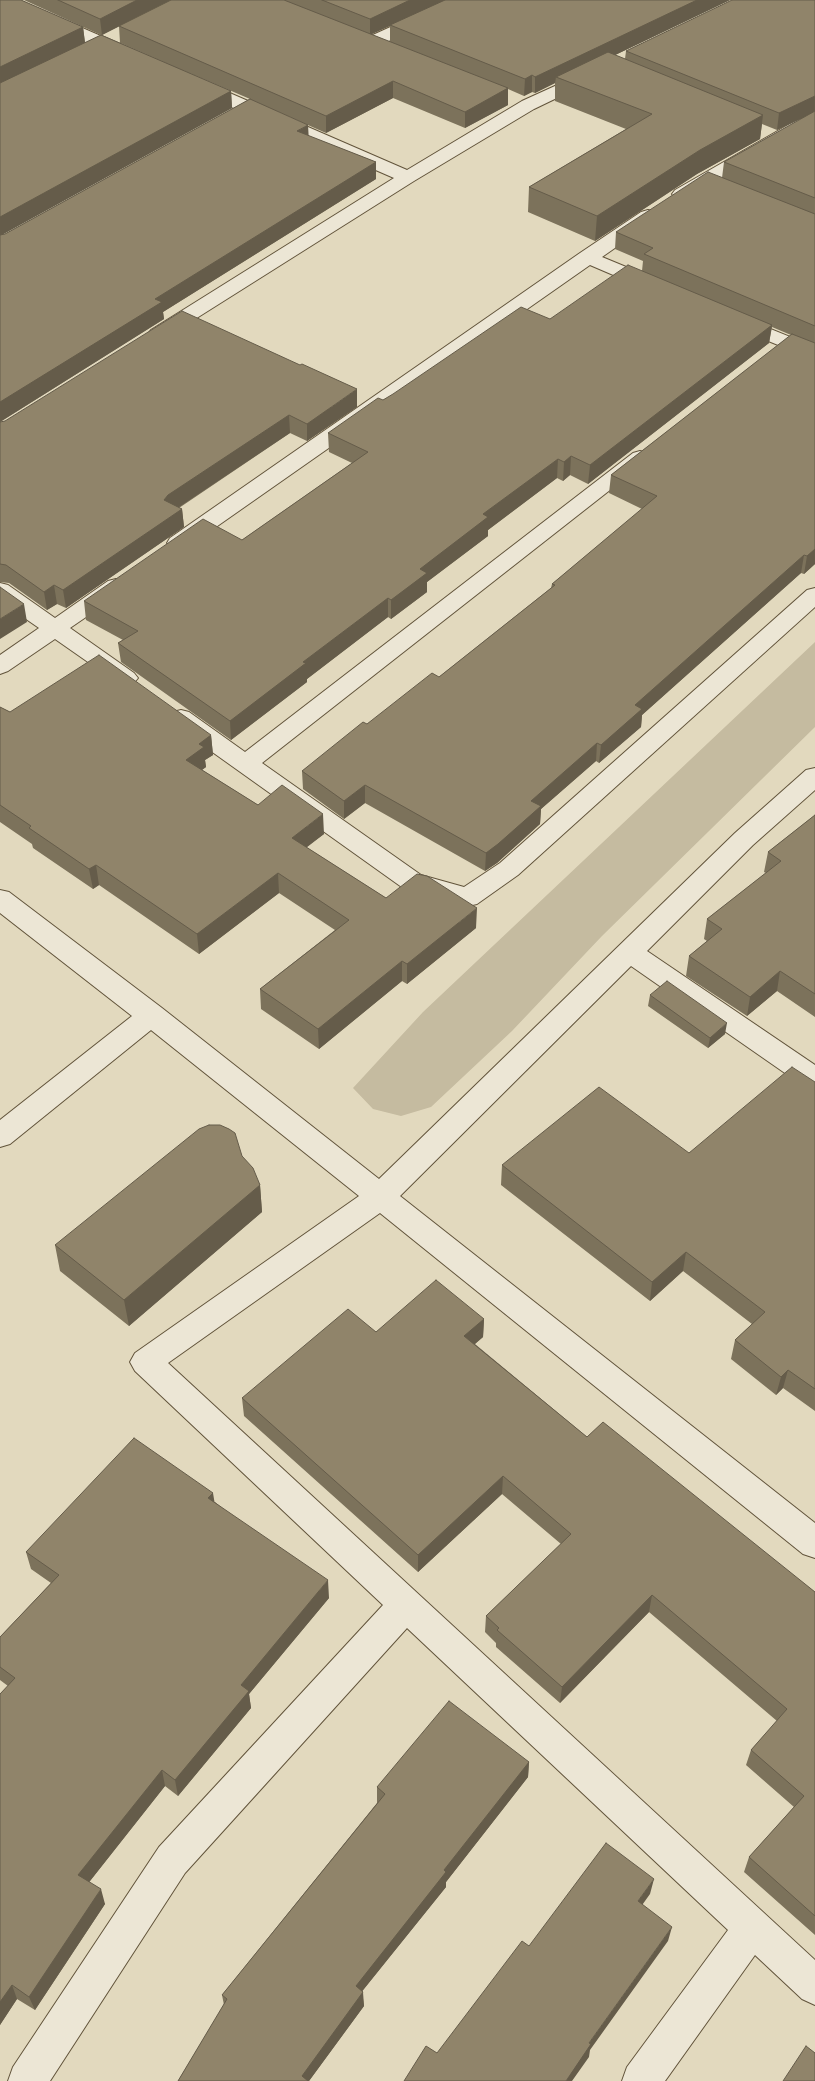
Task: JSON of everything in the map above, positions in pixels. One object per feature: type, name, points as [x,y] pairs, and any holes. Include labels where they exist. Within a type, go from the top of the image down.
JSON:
[{"type":"street","points":[[5,0],[144,62]]},
{"type":"street","points":[[370,42],[463,0]]},
{"type":"street","points":[[84,51],[118,34]]},
{"type":"street","points":[[352,35],[387,50]]},
{"type":"street","points":[[142,344],[408,177],[528,105],[606,68]]},
{"type":"street","points":[[179,77],[408,177]]},
{"type":"street","points":[[510,98],[528,105]]},
{"type":"street","points":[[231,117],[248,108]]},
{"type":"street","points":[[165,552],[587,257],[704,180],[768,134],[815,117]]},
{"type":"street","points":[[704,180],[729,190]]},
{"type":"street","points":[[587,257],[669,292]]},
{"type":"street","points":[[723,315],[779,349],[815,354]]},
{"type":"street","points":[[245,764],[653,446]]},
{"type":"street","points":[[0,666],[134,573]]},
{"type":"street","points":[[0,590],[142,690]]},
{"type":"street","points":[[166,707],[412,882],[468,897],[509,869],[815,595]]},
{"type":"street","points":[[815,776],[744,839],[380,1196],[146,1362],[815,1986]]},
{"type":"street","points":[[0,899],[152,1015],[815,1543]]},
{"type":"street","points":[[628,951],[815,1079]]},
{"type":"street","points":[[0,1136],[152,1015]]},
{"type":"street","points":[[27,2081],[172,1860],[406,1605]]},
{"type":"street","points":[[640,2081],[752,1928]]},
{"type":"shaded area","points":[[815,642],[815,727],[602,936],[512,1031],[431,1107],[401,1116],[373,1109],[353,1088],[423,1012]]},
{"type":"building","points":[[0,0],[21,0],[83,27],[0,67]]},
{"type":"building","points":[[58,0],[137,0],[100,19]]},
{"type":"building","points":[[171,0],[284,0],[508,88],[465,112],[393,81],[326,116],[119,26]]},
{"type":"building","points":[[322,0],[410,0],[370,19]]},
{"type":"building","points":[[445,0],[697,0],[535,77],[532,75],[525,79],[390,25]]},
{"type":"building","points":[[732,0],[815,0],[815,96],[779,113],[626,51]]},
{"type":"building","points":[[101,35],[231,91],[0,217],[0,83]]},
{"type":"building","points":[[608,52],[763,115],[700,150],[597,216],[529,187],[652,114],[556,77]]},
{"type":"building","points":[[250,99],[308,125],[297,131],[376,162],[155,299],[162,302],[0,402],[0,235],[5,234]]},
{"type":"building","points":[[815,111],[815,198],[724,162]]},
{"type":"building","points":[[708,172],[815,214],[815,326],[644,254],[653,248],[616,232]]},
{"type":"building","points":[[628,265],[772,325],[590,465],[571,456],[564,462],[558,459],[483,514],[488,517],[420,569],[427,573],[391,600],[388,598],[303,662],[306,663],[230,721],[118,643],[138,631],[84,601],[203,519],[242,540],[368,452],[328,433],[378,398],[383,400],[393,394],[521,307],[550,319]]},
{"type":"building","points":[[182,311],[357,389],[307,424],[289,415],[168,495],[164,500],[182,509],[63,590],[54,585],[44,592],[6,565],[0,564],[0,422],[5,421]]},
{"type":"building","points":[[792,334],[815,343],[815,549],[807,556],[804,555],[635,705],[642,709],[601,745],[597,743],[531,801],[541,806],[486,853],[365,785],[344,801],[302,771],[363,722],[367,724],[432,673],[439,677],[555,585],[552,584],[657,496],[611,475]]},
{"type":"building","points":[[0,587],[24,604],[0,619]]},
{"type":"building","points":[[99,655],[211,735],[199,744],[204,747],[186,760],[258,805],[282,785],[323,814],[292,838],[386,898],[417,874],[427,876],[477,908],[407,964],[402,961],[318,1029],[260,989],[349,920],[278,873],[197,934],[96,865],[89,869],[29,828],[31,826],[0,805],[0,707],[10,712]]},
{"type":"building","points":[[815,815],[815,994],[780,971],[750,997],[689,956],[722,929],[707,919],[781,861],[768,852]]},
{"type":"building","points":[[667,981],[727,1023],[710,1038],[650,995]]},
{"type":"building","points":[[792,1067],[815,1082],[815,1389],[788,1370],[781,1377],[735,1340],[765,1312],[686,1252],[652,1282],[502,1165],[599,1087],[689,1153]]},
{"type":"building","points":[[209,1125],[220,1125],[235,1133],[242,1156],[253,1168],[260,1185],[124,1300],[55,1245],[199,1129]]},
{"type":"building","points":[[436,1280],[484,1319],[464,1336],[587,1437],[603,1422],[815,1592],[815,1916],[749,1857],[804,1796],[751,1750],[787,1709],[652,1595],[562,1687],[497,1630],[499,1628],[486,1616],[571,1534],[503,1476],[418,1555],[242,1398],[348,1309],[376,1332]]},
{"type":"building","points":[[134,1438],[213,1493],[208,1498],[328,1580],[241,1685],[249,1691],[175,1780],[162,1770],[78,1875],[101,1889],[29,1997],[12,1985],[0,2002],[0,1694],[15,1678],[0,1667],[0,1637],[59,1575],[26,1552]]},
{"type":"building","points":[[449,1701],[529,1762],[444,1870],[446,1872],[356,1986],[363,1992],[302,2076],[308,2081],[178,2081],[227,1999],[222,1995],[385,1794],[377,1787]]},
{"type":"building","points":[[606,1843],[654,1879],[638,1901],[672,1927],[589,2043],[591,2044],[566,2081],[404,2081],[426,2046],[437,2053],[522,1941],[529,1946]]},
{"type":"building","points":[[806,2046],[815,2053],[815,2081],[783,2081]]}]
